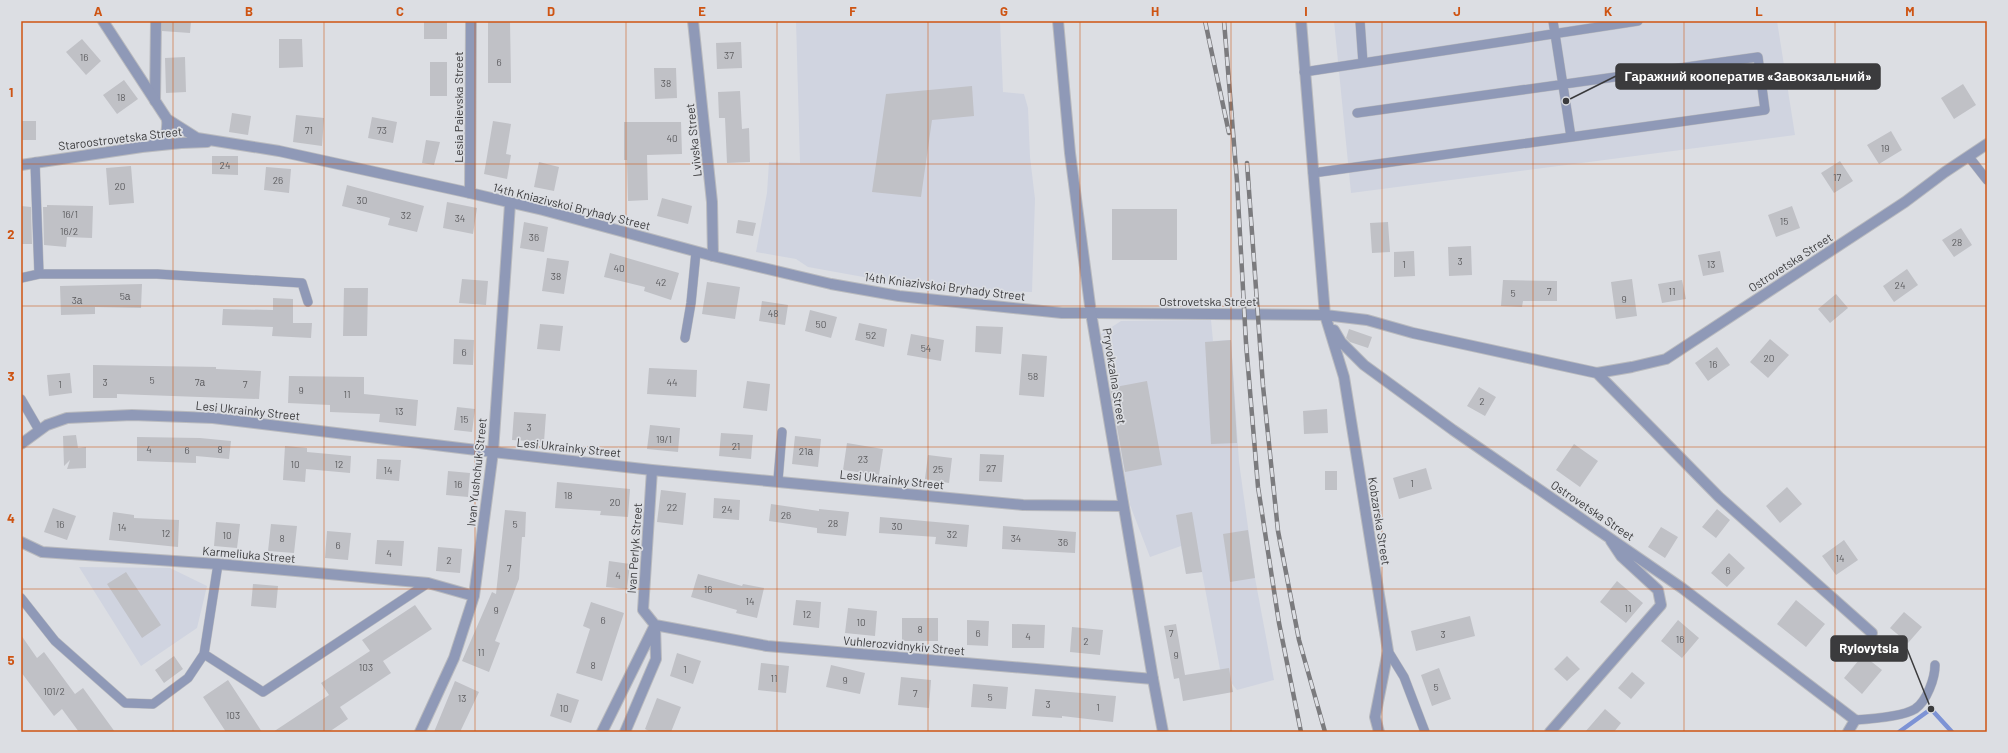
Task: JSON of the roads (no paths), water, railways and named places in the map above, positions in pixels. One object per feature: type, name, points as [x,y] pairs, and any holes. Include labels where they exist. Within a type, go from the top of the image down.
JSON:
[{"type":"street","name":"14th Kniazivskoi Bryhady Street","points":[[102,21],[167,119],[197,138],[279,151],[470,193],[510,204],[543,210],[696,252],[831,284],[899,296],[1062,313],[1091,313]]},
{"type":"street","points":[[155,101],[156,21]]},
{"type":"street","name":"Lesia Paievska Street","points":[[470,193],[471,21]]},
{"type":"street","name":"Lvivska Street","points":[[693,21],[712,202],[713,256]]},
{"type":"street","name":"Pryvokzalna Street","points":[[1058,21],[1070,153],[1091,313],[1163,732]]},
{"type":"street","points":[[1301,21],[1325,314]]},
{"type":"street","points":[[142,147],[162,140],[168,128],[167,119]]},
{"type":"street","name":"Staroostrovetska Street","points":[[21,164],[142,147],[181,143],[224,142]]},
{"type":"street","name":"Ostrovetska Street","points":[[1091,313],[1325,314],[1367,320],[1413,333],[1597,373],[1632,367],[1666,359],[1905,202],[1945,172],[1987,144]]},
{"type":"street","name":"Ivan Yushchuk Street","points":[[420,732],[454,658],[474,596],[493,452],[510,204]]},
{"type":"street","name":"Ostrovetska Street","points":[[1325,314],[1341,342],[1364,365],[1454,430],[1682,588],[1855,720]]},
{"type":"street","name":"Kobzarska Street","points":[[1325,314],[1344,377],[1388,652],[1375,717],[1379,732]]},
{"type":"street","points":[[1597,373],[1720,498],[1872,633]]},
{"type":"street","name":"Lesi Ukrainky Street","points":[[21,444],[47,425],[67,418],[132,415],[213,418],[652,470],[778,480],[1024,506],[1123,506]]},
{"type":"street","name":"Ivan Perlyk Street","points":[[652,470],[644,610],[655,625]]},
{"type":"street","points":[[1550,732],[1661,605],[1658,590],[1621,556],[1611,540]]},
{"type":"street","name":"Karmeliuka Street","points":[[21,542],[42,552],[218,564],[428,583],[474,596]]},
{"type":"street","points":[[602,732],[655,625]]},
{"type":"street","points":[[625,732],[656,660],[655,625]]},
{"type":"street","name":"Vuhlerozvidnykiv Street","points":[[655,625],[767,646],[1153,679]]},
{"type":"street","points":[[1848,732],[1855,720]]},
{"type":"lane","points":[[1360,21],[1362,64]]},
{"type":"lane","points":[[1553,21],[1571,137]]},
{"type":"lane","points":[[1304,72],[1638,21]]},
{"type":"lane","points":[[1313,174],[1766,110],[1758,57],[1357,113]]},
{"type":"lane","points":[[1969,157],[1987,180]]},
{"type":"lane","points":[[34,162],[39,274]]},
{"type":"lane","points":[[685,338],[692,303],[696,252]]},
{"type":"lane","points":[[22,280],[39,274],[157,274],[302,283],[308,302]]},
{"type":"lane","points":[[21,399],[40,430]]},
{"type":"lane","points":[[778,480],[782,432]]},
{"type":"lane","points":[[21,598],[55,641],[125,703],[153,704],[188,678],[204,654],[218,564]]},
{"type":"lane","points":[[204,654],[263,692],[428,583]]},
{"type":"lane","points":[[1388,652],[1404,677],[1425,732]]},
{"type":"lane","points":[[1855,720],[1891,716],[1916,708],[1927,693],[1935,675],[1935,665]]},
{"type":"waterway","points":[[1899,732],[1931,709],[1952,732]]},
{"type":"railway","points":[[1205,21],[1229,133]]},
{"type":"railway","points":[[1224,21],[1237,181],[1246,343],[1258,487],[1279,623],[1301,732]]},
{"type":"railway","points":[[1247,163],[1263,386],[1278,531],[1299,640],[1325,732]]},
{"type":"place","name":"Гаражний кооператив «Завокзальний»","points":[[1566,101]]},
{"type":"place","name":"Rylovytsia","points":[[1931,709]]}]
